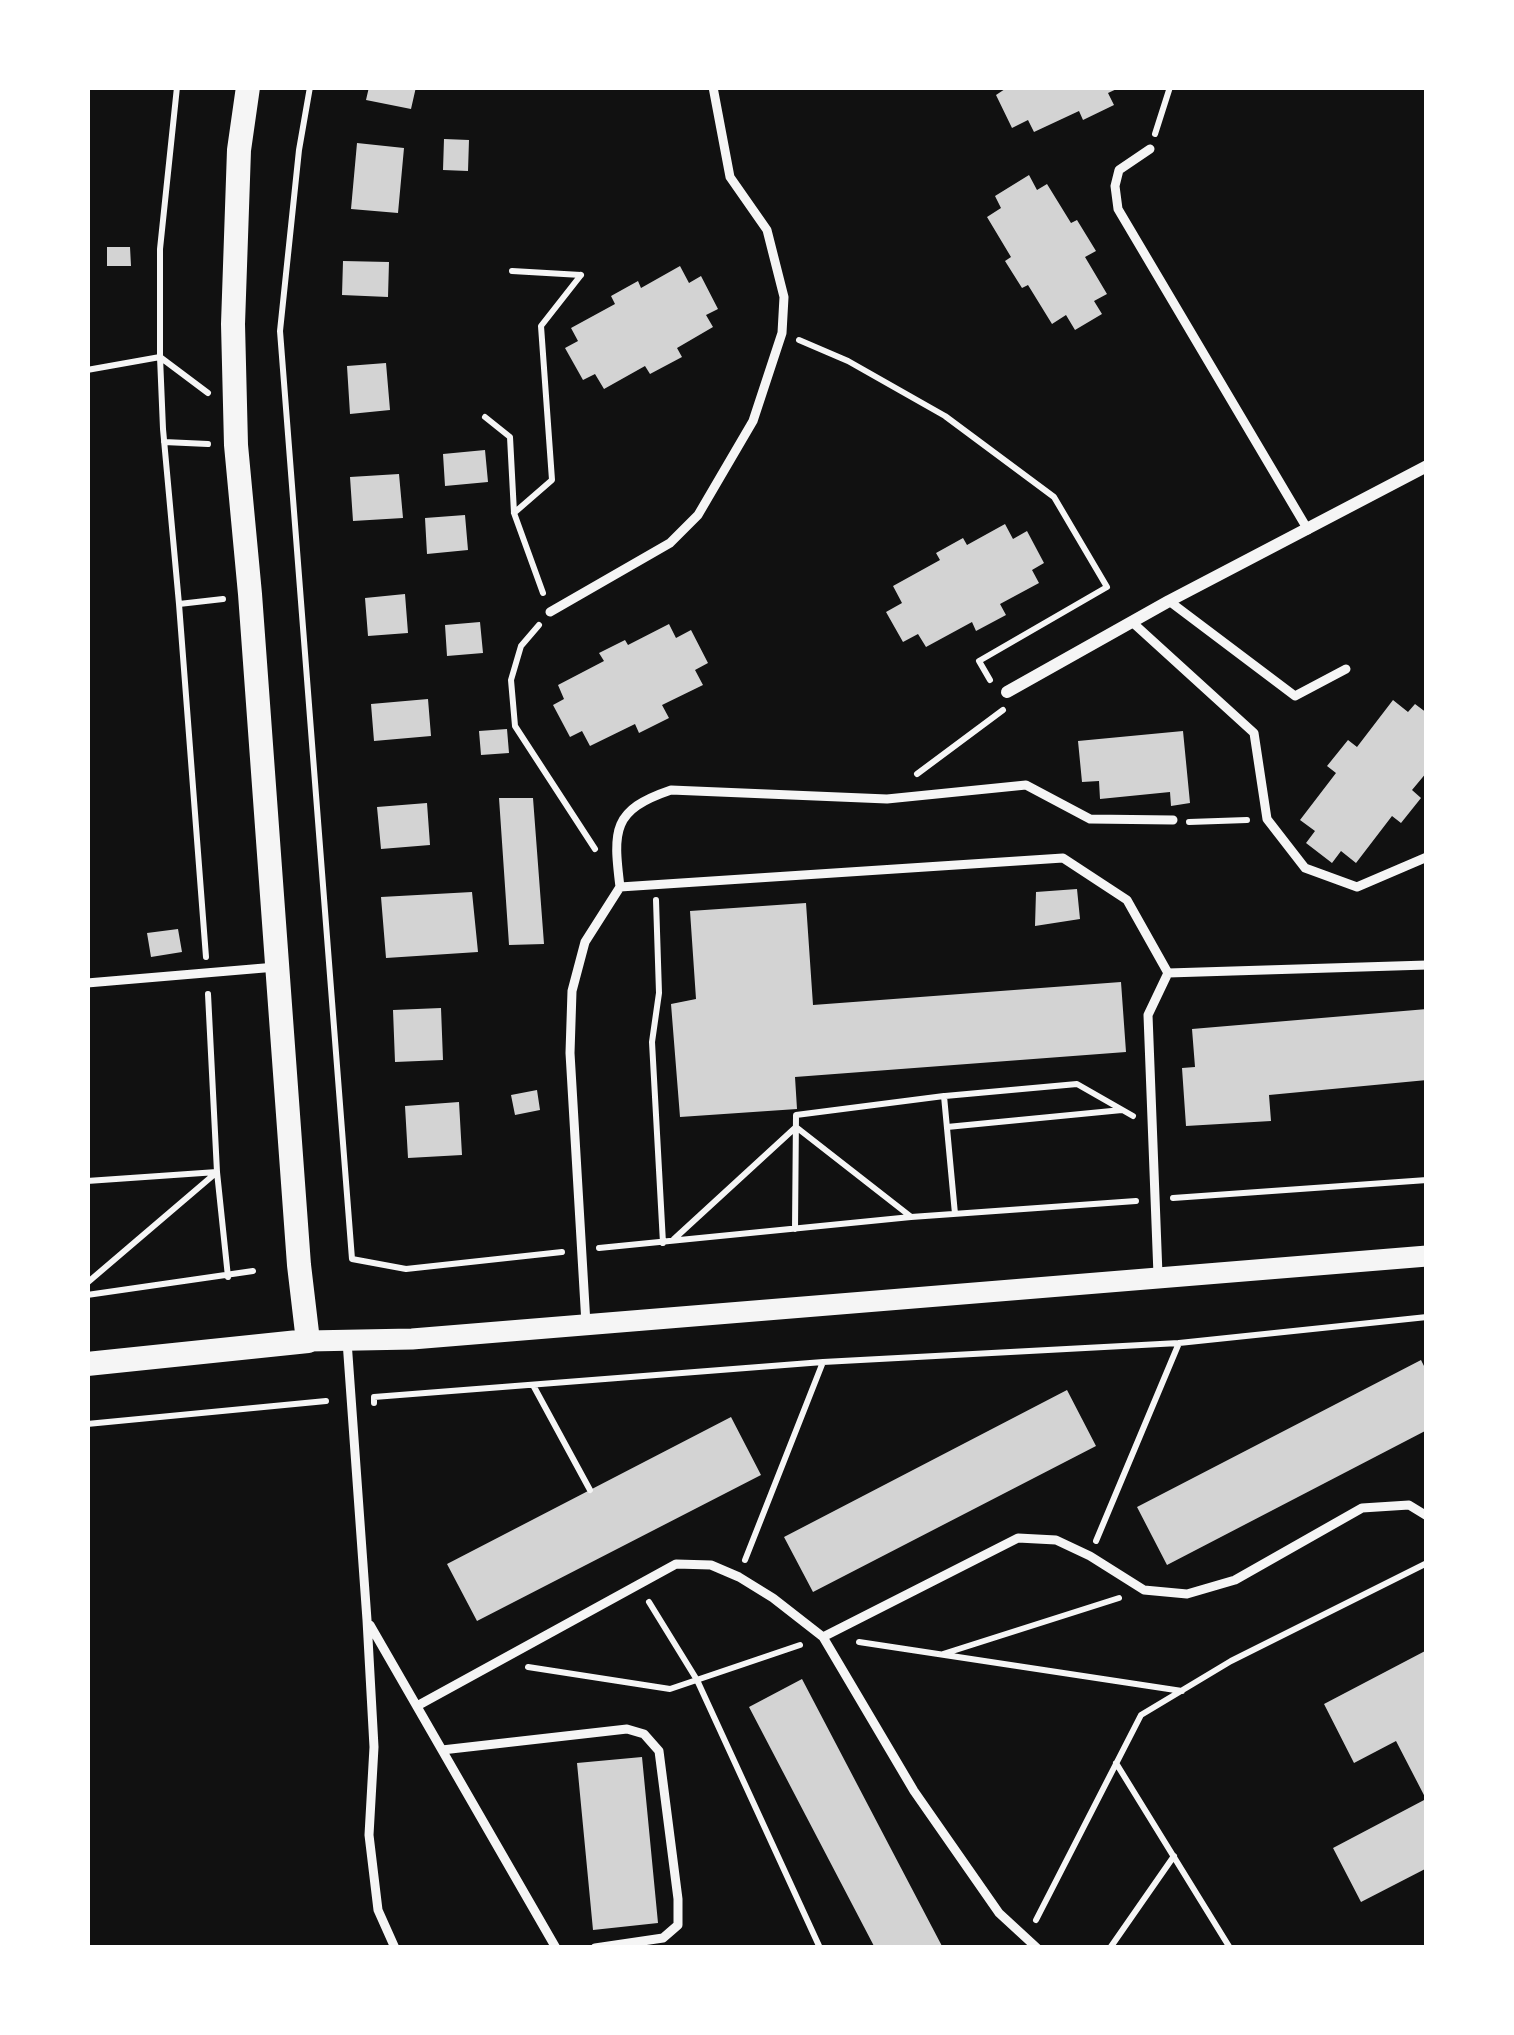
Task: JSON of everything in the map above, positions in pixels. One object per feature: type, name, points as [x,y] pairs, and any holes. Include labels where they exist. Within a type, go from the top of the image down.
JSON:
[{"type":"main road","points":[[87,1364],[308,1341],[236,445],[233,324],[239,150],[248,87]]},
{"type":"street","points":[[1007,692],[1427,466]]},
{"type":"street","points":[[308,1341],[412,1339],[1427,1256]]},
{"type":"lane","points":[[550,612],[670,543],[698,515],[753,421],[782,333],[784,297],[767,230],[730,176],[713,87]]},
{"type":"lane","points":[[1150,149],[1119,170],[1118,209],[1308,530]]},
{"type":"lane","points":[[1169,601],[1295,696],[1346,669]]},
{"type":"lane","points":[[1132,622],[1254,733],[1267,819],[1305,868],[1357,887],[1427,856]]},
{"type":"lane","points":[[586,1324],[570,1053],[572,991],[585,941],[620,887],[616,855],[620,821],[641,800],[671,790],[887,799],[1026,785],[1090,819],[1173,820]]},
{"type":"lane","points":[[620,887],[1063,858],[1127,900],[1168,973]]},
{"type":"lane","points":[[1168,973],[1427,965]]},
{"type":"lane","points":[[87,983],[277,967]]},
{"type":"lane","points":[[1158,1279],[1148,1015],[1168,973]]},
{"type":"lane","points":[[347,1339],[374,1747],[369,1835],[378,1910],[395,1948]]},
{"type":"lane","points":[[823,1637],[1018,1538],[1056,1540],[1144,1590],[1187,1594],[1234,1580],[1362,1508],[1409,1504],[1427,1516]]},
{"type":"lane","points":[[417,1706],[676,1564],[711,1565],[773,1598],[823,1637],[914,1791],[999,1913],[1037,1948]]},
{"type":"lane","points":[[368,1620],[556,1948]]},
{"type":"lane","points":[[442,1750],[627,1729],[644,1734],[659,1750],[678,1925],[663,1938],[595,1948]]},
{"type":"path","points":[[177,87],[160,249],[160,357],[228,1277]]},
{"type":"path","points":[[310,87],[280,331],[352,1259],[406,1269],[911,1217],[1427,1180]]},
{"type":"path","points":[[1150,149],[1170,87]]},
{"type":"path","points":[[512,271],[581,274],[541,326],[552,480],[514,513]]},
{"type":"path","points":[[782,333],[848,361],[945,416],[1054,497],[1107,587],[979,662],[1006,707],[932,762]]},
{"type":"path","points":[[87,370],[160,357],[235,414]]},
{"type":"path","points":[[484,417],[510,437],[514,513],[550,612],[520,646],[511,680],[514,726],[620,887]]},
{"type":"path","points":[[164,442],[236,445]]},
{"type":"path","points":[[287,586],[300,584]]},
{"type":"path","points":[[179,604],[226,598]]},
{"type":"path","points":[[1173,820],[1267,819]]},
{"type":"path","points":[[655,885],[658,992],[652,1042],[667,1242]]},
{"type":"path","points":[[795,1229],[796,1115],[1077,1084],[1151,1126]]},
{"type":"path","points":[[944,1096],[955,1214]]},
{"type":"path","points":[[947,1127],[1122,1110]]},
{"type":"path","points":[[667,1242],[796,1126]]},
{"type":"path","points":[[796,1126],[911,1217]]},
{"type":"path","points":[[87,1181],[217,1172]]},
{"type":"path","points":[[87,1283],[217,1172]]},
{"type":"path","points":[[87,1295],[254,1271]]},
{"type":"path","points":[[374,1397],[823,1362],[1179,1343],[1427,1317]]},
{"type":"path","points":[[1090,1556],[1179,1343]]},
{"type":"path","points":[[739,1577],[823,1362]]},
{"type":"path","points":[[533,1385],[590,1490]]},
{"type":"path","points":[[87,1424],[326,1401]]},
{"type":"path","points":[[1027,1938],[1141,1715],[1231,1661],[1427,1563]]},
{"type":"path","points":[[638,1584],[697,1681],[820,1948]]},
{"type":"path","points":[[940,1654],[1144,1590]]},
{"type":"path","points":[[1116,1762],[1230,1948]]},
{"type":"path","points":[[1110,1948],[1174,1856]]},
{"type":"building","points":[[369,87],[416,87],[411,109],[366,100]]},
{"type":"building","points":[[1008,87],[1121,87],[1108,93],[1114,105],[1083,120],[1079,111],[1034,132],[1028,120],[1012,128],[996,95]]},
{"type":"building","points":[[444,139],[469,140],[468,171],[443,170]]},
{"type":"building","points":[[357,143],[404,148],[398,213],[351,209]]},
{"type":"building","points":[[1029,175],[1037,190],[1047,184],[1071,223],[1077,220],[1096,251],[1085,257],[1107,294],[1094,301],[1102,314],[1075,330],[1066,315],[1052,324],[1028,285],[1022,288],[1005,261],[1011,257],[987,217],[1001,208],[995,196]]},
{"type":"building","points":[[107,247],[130,247],[131,266],[107,266]]},
{"type":"building","points":[[343,261],[389,262],[388,297],[342,295]]},
{"type":"building","points":[[680,266],[689,283],[701,276],[718,309],[706,315],[713,327],[677,348],[682,357],[650,374],[645,366],[604,389],[595,374],[583,380],[565,348],[578,341],[571,328],[615,304],[611,296],[638,281],[641,288]]},
{"type":"building","points":[[386,363],[390,410],[350,414],[347,366]]},
{"type":"building","points":[[485,450],[488,482],[445,486],[443,454]]},
{"type":"building","points":[[399,474],[403,518],[353,521],[350,477]]},
{"type":"building","points":[[465,515],[468,550],[427,554],[425,518]]},
{"type":"building","points":[[1005,524],[1013,539],[1027,531],[1044,563],[1032,570],[1039,583],[1000,604],[1006,615],[976,631],[972,622],[926,647],[918,634],[903,642],[886,612],[902,603],[893,586],[940,560],[936,553],[963,538],[967,545]]},
{"type":"building","points":[[405,594],[408,633],[368,636],[365,598]]},
{"type":"building","points":[[480,622],[483,653],[447,656],[445,625]]},
{"type":"building","points":[[669,624],[676,638],[691,630],[708,663],[695,670],[703,685],[662,705],[669,718],[639,733],[635,724],[590,746],[582,731],[570,737],[553,705],[564,699],[558,685],[604,661],[599,653],[625,640],[628,645]]},
{"type":"building","points":[[428,699],[431,736],[374,741],[371,704]]},
{"type":"building","points":[[1393,700],[1408,712],[1415,704],[1427,713],[1427,772],[1412,790],[1421,798],[1401,823],[1392,816],[1356,863],[1341,851],[1332,863],[1306,843],[1315,831],[1300,820],[1336,773],[1327,766],[1348,740],[1357,747]]},
{"type":"building","points":[[507,729],[509,753],[481,755],[479,731]]},
{"type":"building","points":[[1183,731],[1190,803],[1171,806],[1170,792],[1100,799],[1099,781],[1082,782],[1078,741]]},
{"type":"building","points":[[499,798],[533,798],[544,944],[509,945]]},
{"type":"building","points":[[427,803],[430,845],[381,849],[377,807]]},
{"type":"building","points":[[1077,889],[1080,919],[1035,926],[1036,892]]},
{"type":"building","points":[[472,892],[478,952],[386,958],[381,897]]},
{"type":"building","points":[[806,903],[813,1005],[1121,982],[1126,1052],[795,1077],[797,1109],[680,1117],[671,1004],[696,999],[690,911]]},
{"type":"building","points":[[178,929],[182,952],[151,957],[147,933]]},
{"type":"building","points":[[441,1008],[443,1060],[395,1062],[393,1010]]},
{"type":"building","points":[[1427,1009],[1427,1080],[1269,1095],[1271,1121],[1186,1126],[1182,1068],[1195,1067],[1192,1029]]},
{"type":"building","points":[[537,1090],[540,1110],[515,1115],[511,1095]]},
{"type":"building","points":[[459,1102],[462,1155],[408,1158],[405,1106]]},
{"type":"building","points":[[1421,1360],[1427,1372],[1427,1430],[1167,1565],[1137,1507]]},
{"type":"building","points":[[1067,1390],[1096,1446],[813,1592],[784,1537]]},
{"type":"building","points":[[731,1417],[761,1475],[477,1621],[447,1564]]},
{"type":"building","points":[[1427,1650],[1427,1868],[1361,1902],[1333,1848],[1426,1799],[1396,1741],[1354,1763],[1324,1704]]},
{"type":"building","points":[[802,1679],[943,1948],[875,1948],[749,1707]]},
{"type":"building","points":[[642,1757],[658,1923],[593,1930],[577,1763]]}]
